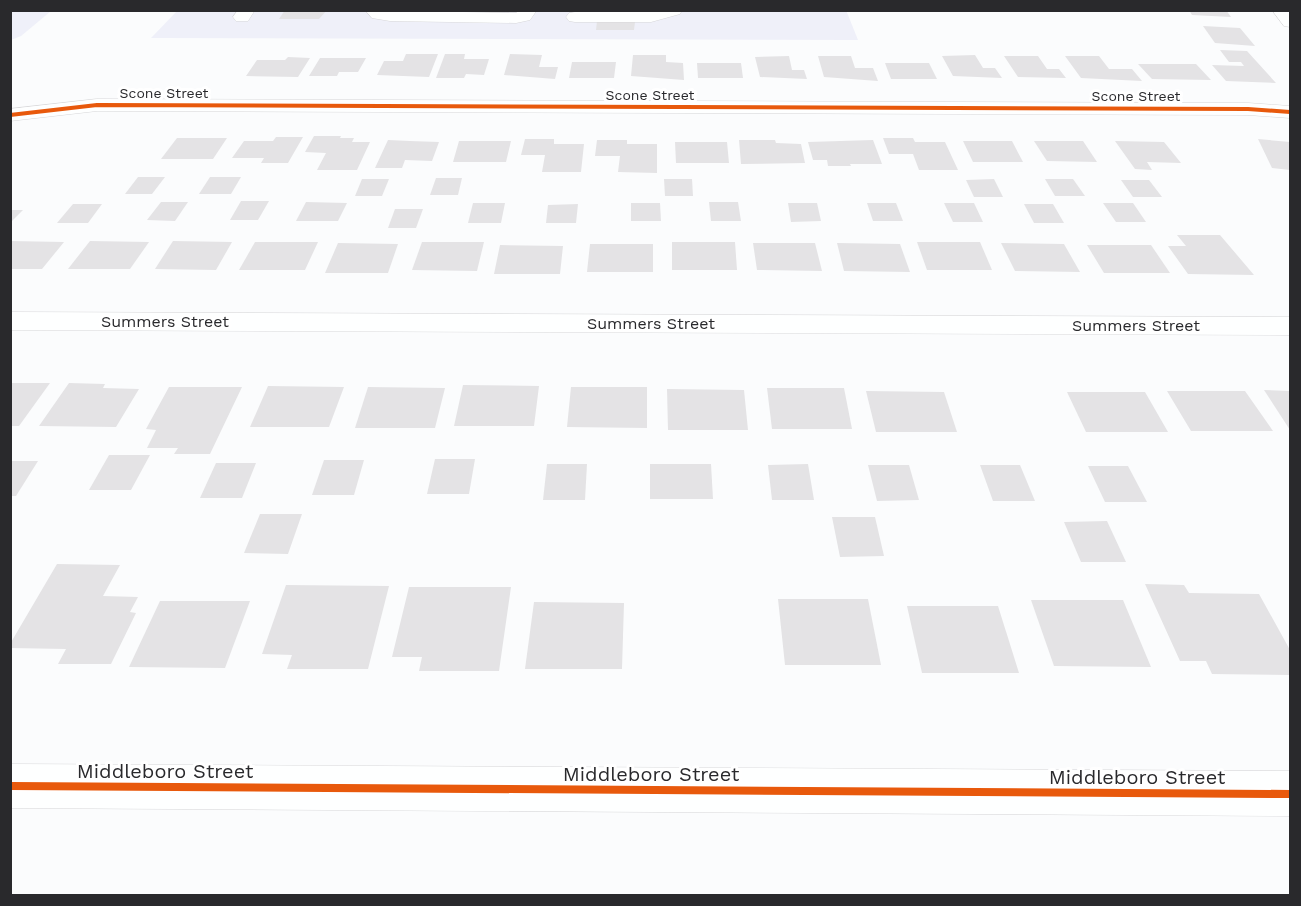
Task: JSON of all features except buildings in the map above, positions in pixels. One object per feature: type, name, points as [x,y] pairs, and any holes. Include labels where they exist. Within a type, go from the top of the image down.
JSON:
[{"type":"street","points":[[373,10],[378,14],[390,16],[516,18],[529,10]]},
{"type":"street","points":[[575,17],[651,17],[674,10]]},
{"type":"street","points":[[1280,10],[1290,22]]},
{"type":"street","name":"Scone Street","points":[[10,115],[97,105],[1248,108],[1290,112]]},
{"type":"street","name":"Summers Street","points":[[10,321],[1290,326]]},
{"type":"street","name":"Middleboro Street","points":[[10,786],[1290,794]]},
{"type":"shaded area","points":[[11,10],[51,11],[21,36],[11,40]]},
{"type":"shaded area","points":[[178,10],[846,10],[858,40],[151,38]]},
{"type":"cycle path","points":[[10,115],[97,105],[1248,109],[1290,112]]},
{"type":"cycle path","points":[[10,786],[1290,794]]}]
